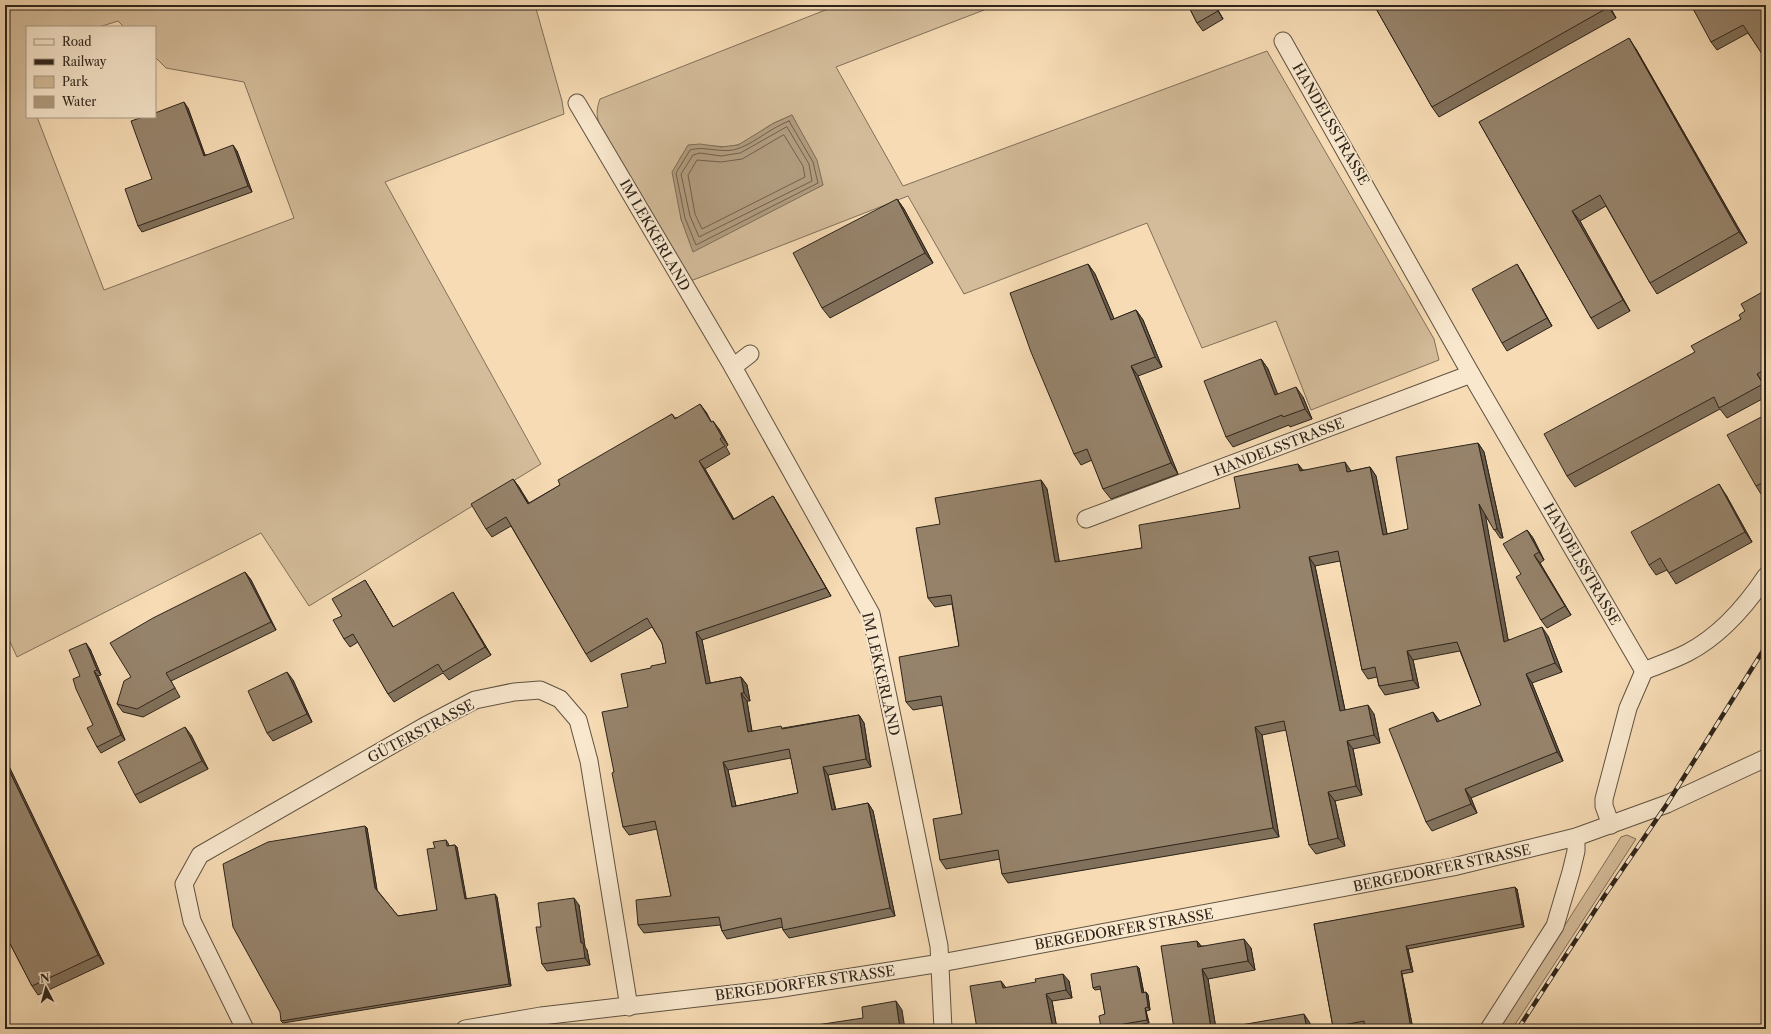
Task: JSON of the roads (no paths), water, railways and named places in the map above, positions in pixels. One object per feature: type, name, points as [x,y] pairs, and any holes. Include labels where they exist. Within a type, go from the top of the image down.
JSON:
[{"type":"street","name":"HANDELSSTRASSE","points":[[1283,41],[1471,374],[1644,671]]},
{"type":"street","name":"IM LEKKERLAND","points":[[577,103],[733,367],[871,614],[939,946],[943,1029]]},
{"type":"street","points":[[733,367],[750,354]]},
{"type":"street","name":"HANDELSSTRASSE","points":[[1086,519],[1471,374]]},
{"type":"street","points":[[1611,825],[1604,806],[1604,799],[1628,708],[1644,671],[1688,652],[1721,630],[1754,594],[1766,576]]},
{"type":"street","name":"GÜTERSTRASSE","points":[[245,1029],[192,921],[184,884],[200,855],[425,726],[475,700],[514,692],[540,690],[560,699],[578,720],[589,762],[629,1006]]},
{"type":"street","name":"BERGEDORFER STRASSE","points":[[465,1029],[541,1016],[776,989],[941,963],[1446,869],[1576,838],[1667,804],[1766,758]]},
{"type":"street","points":[[1489,1029],[1554,926],[1571,872],[1576,851],[1576,838]]},
{"type":"water","points":[[792,115],[817,160],[823,185],[693,252],[681,219],[672,172],[688,145],[700,144],[721,147],[738,145],[774,123]]},
{"type":"railway","points":[[1518,1029],[1605,895],[1667,804],[1766,646]]}]
